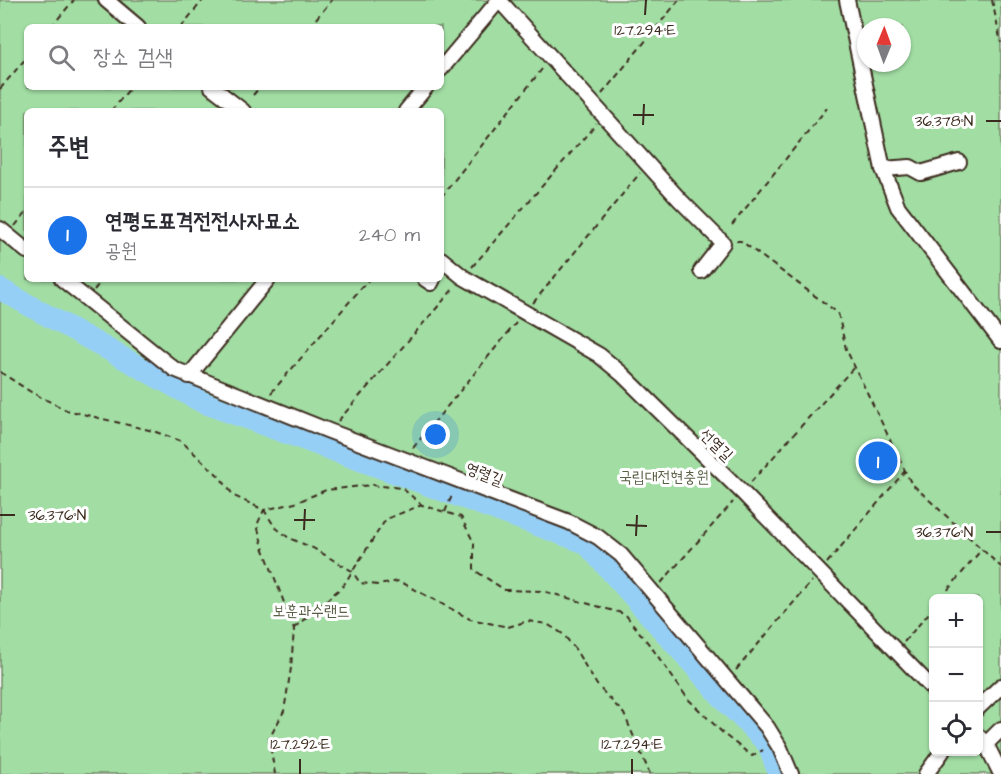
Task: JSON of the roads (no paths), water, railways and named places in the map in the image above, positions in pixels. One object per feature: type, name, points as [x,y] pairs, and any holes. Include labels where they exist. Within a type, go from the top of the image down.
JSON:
[{"type":"lane","points":[[106,0],[134,24]]},
{"type":"lane","points":[[444,65],[499,0],[680,200],[723,243],[701,271]]},
{"type":"lane","points":[[847,0],[883,169],[898,207],[1001,341]]},
{"type":"lane","points":[[216,90],[239,108]]},
{"type":"lane","points":[[408,108],[424,90]]},
{"type":"lane","points":[[883,169],[910,167],[921,173],[959,162]]},
{"type":"lane","points":[[4,232],[24,249]]},
{"type":"lane","name":"선열길","points":[[444,264],[599,355],[622,374],[742,492],[929,686]]},
{"type":"lane","name":"영렬길","points":[[66,282],[174,369],[569,522],[598,537],[621,555],[767,727],[780,748],[791,774]]},
{"type":"lane","points":[[189,376],[266,282]]},
{"type":"lane","points":[[983,703],[1001,686]]},
{"type":"lane","points":[[983,739],[1001,729]]},
{"type":"lane","points":[[983,742],[1001,774]]},
{"type":"lane","points":[[926,774],[939,756]]},
{"type":"waterway","points":[[0,289],[202,402],[586,543],[729,705],[768,744],[779,774]]},
{"type":"place","name":"연평도표격전전사자묘소","points":[[878,461]]},
{"type":"park label","name":"국립대전현충원","points":[[664,476]]},
{"type":"park label","name":"보훈과수랜드","points":[[311,610]]}]
